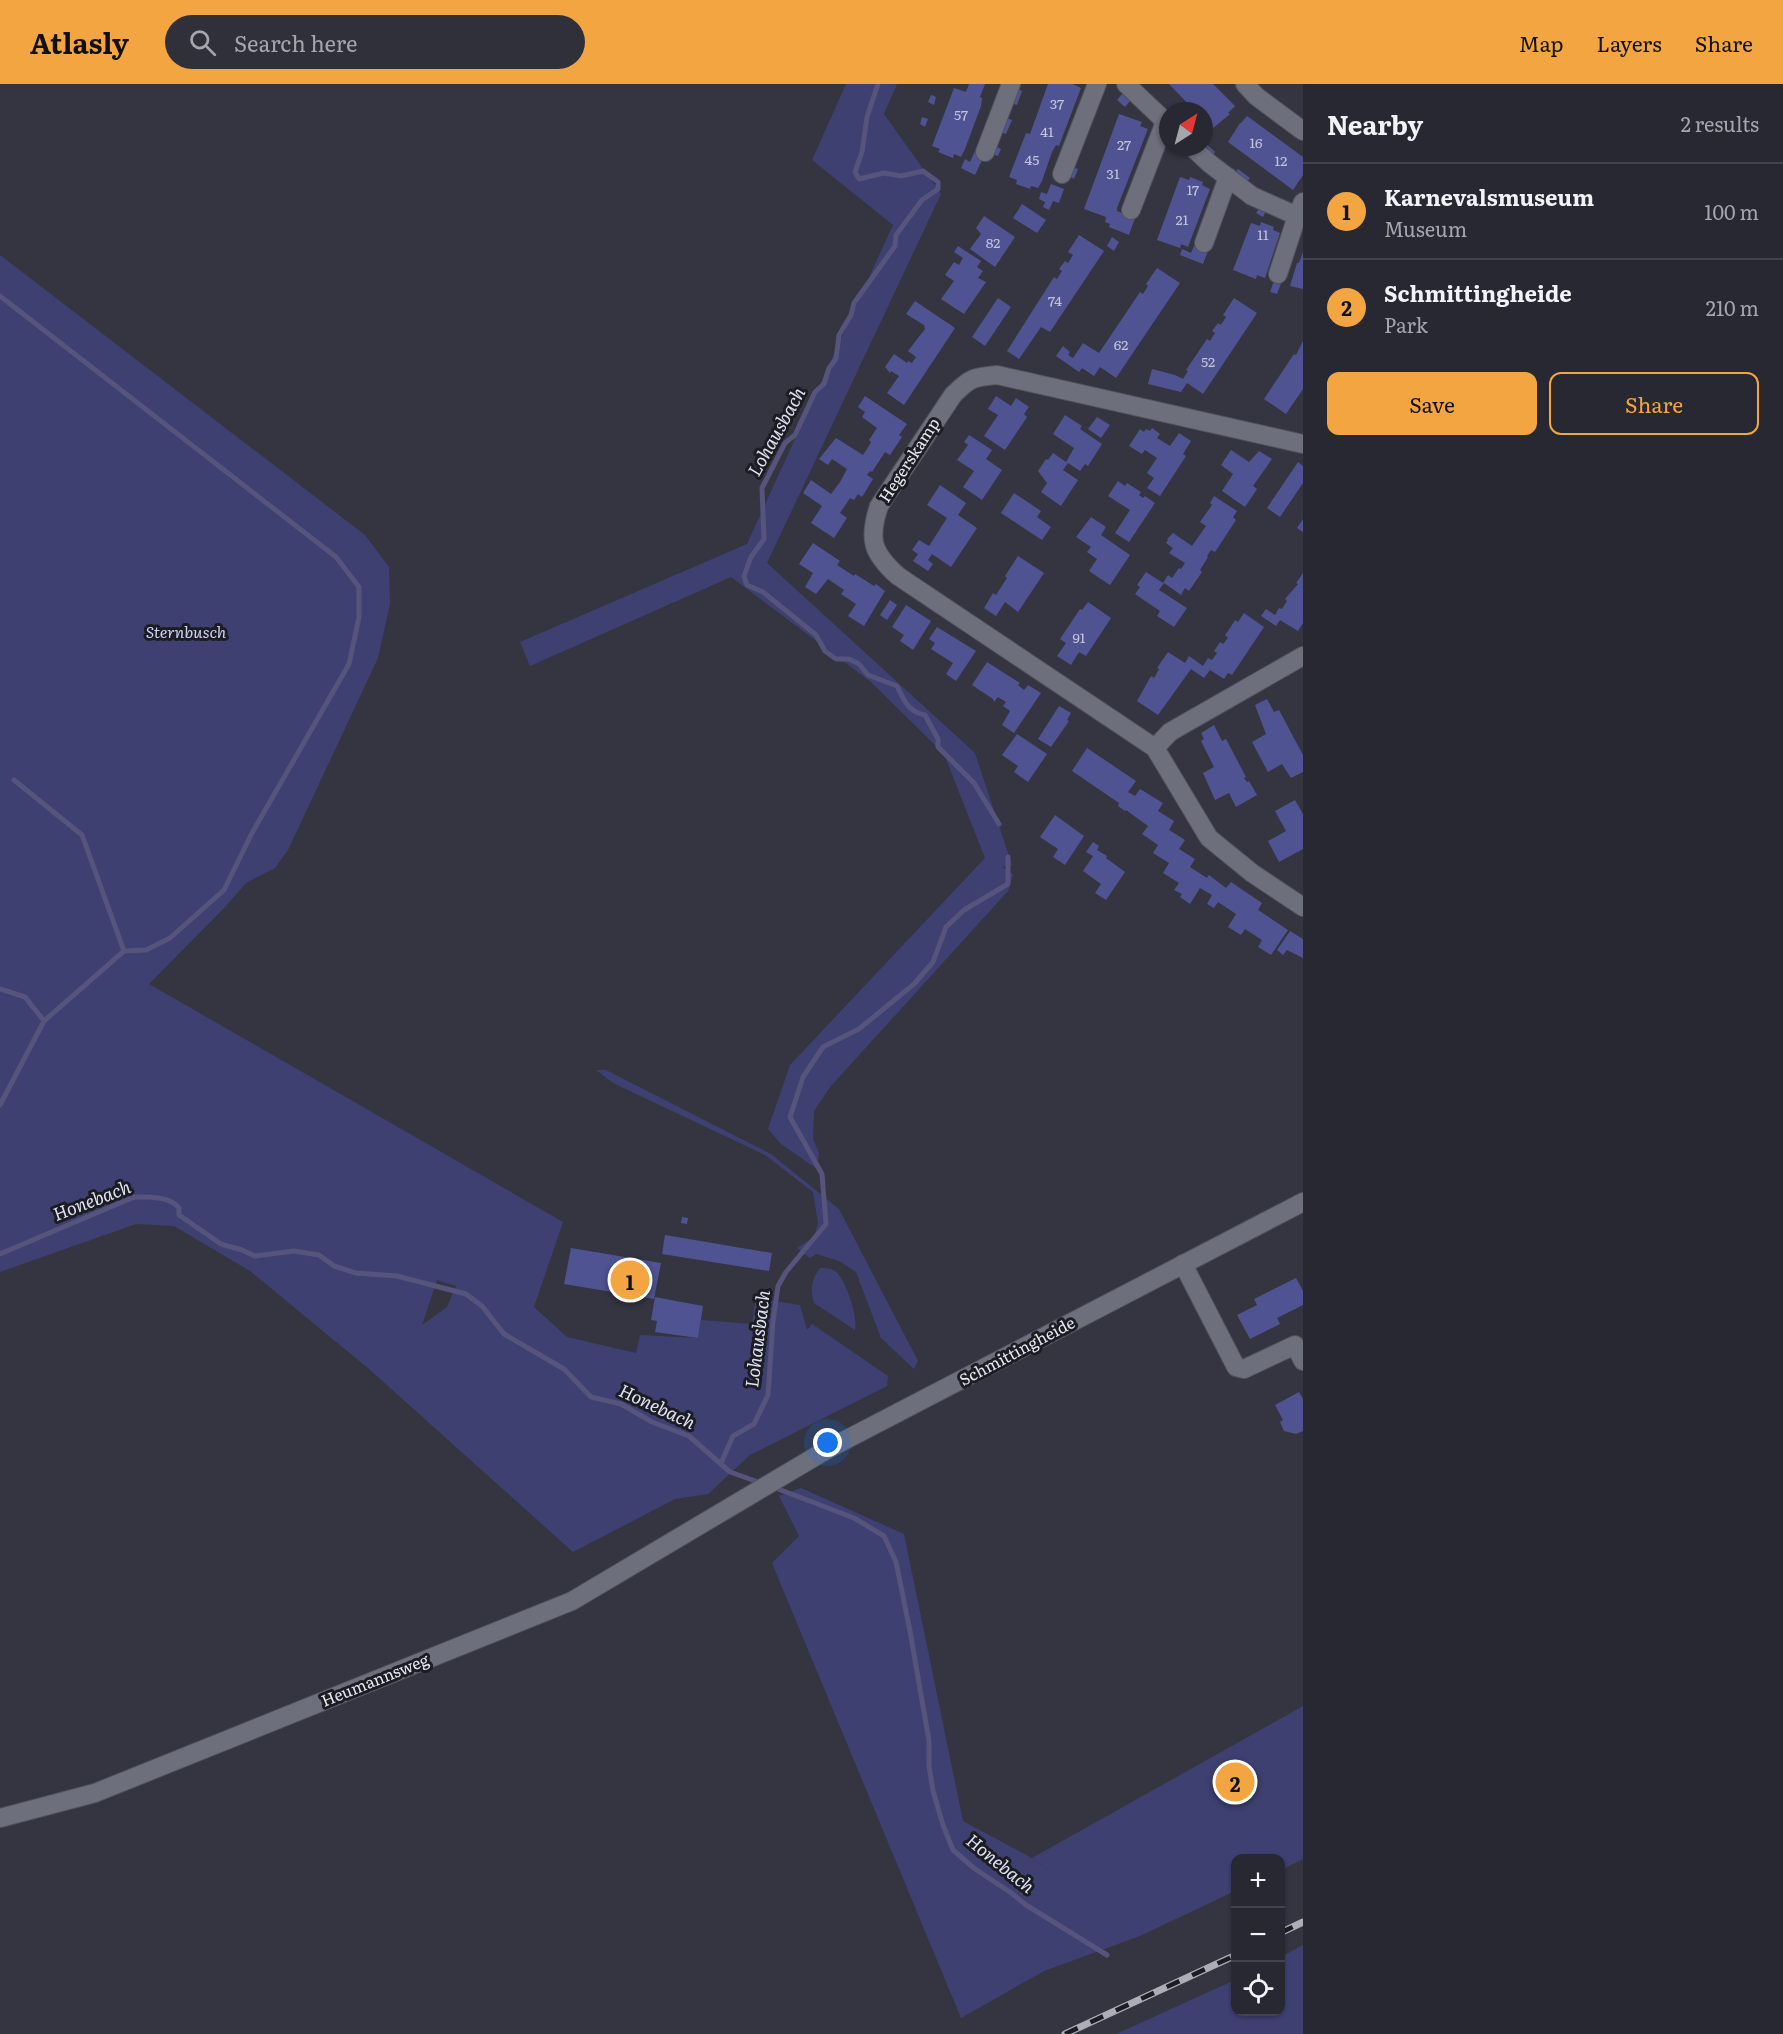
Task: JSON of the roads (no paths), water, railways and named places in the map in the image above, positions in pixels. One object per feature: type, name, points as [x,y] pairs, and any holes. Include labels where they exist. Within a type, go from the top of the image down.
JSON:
[{"type":"street","points":[[985,152],[1011,84]]},
{"type":"street","points":[[1062,174],[1097,84]]},
{"type":"street","points":[[1126,84],[1159,115]]},
{"type":"street","points":[[1245,84],[1256,96],[1303,131]]},
{"type":"street","points":[[1131,210],[1159,142]]},
{"type":"street","points":[[1202,156],[1252,196],[1300,209],[1278,274]]},
{"type":"street","points":[[1204,243],[1227,177]]},
{"type":"street","name":"Hegerskamp","points":[[1303,444],[997,375],[980,376],[968,380],[953,395],[879,506],[873,526],[874,545],[883,562],[898,576],[1155,748],[1209,838],[1252,873],[1303,908]]},
{"type":"street","points":[[1155,748],[1170,732],[1303,656]]},
{"type":"street","name":"Schmittingheide","points":[[734,1506],[828,1449],[1303,1202]]},
{"type":"street","points":[[1183,1264],[1236,1366],[1244,1369],[1300,1349]]},
{"type":"street","name":"Heumannsweg","points":[[0,1818],[95,1793],[572,1601],[734,1506]]},
{"type":"waterway","name":"Lohausbach","points":[[878,84],[867,117],[862,152],[855,172],[859,179],[884,173],[901,176],[923,171],[938,182],[938,189],[922,200],[896,235],[895,246],[854,303],[851,315],[839,335],[836,359],[829,368],[824,384],[815,392],[795,435],[785,443],[762,488],[764,539],[751,557],[744,576],[747,585],[763,592],[816,635],[825,651],[836,659],[849,659],[859,664],[868,675],[897,686],[904,701],[914,711],[925,715],[938,739],[938,747],[974,783],[999,824]]},
{"type":"waterway","points":[[0,296],[336,557],[359,587],[359,617],[349,664],[252,833],[224,890],[170,938],[146,950],[124,951],[44,1021],[0,1105]]},
{"type":"waterway","points":[[14,780],[82,835],[124,951]]},
{"type":"waterway","name":"Lohausbach","points":[[721,1463],[733,1436],[754,1424],[768,1395],[778,1286],[786,1272],[826,1224],[822,1174],[790,1117],[803,1077],[823,1047],[859,1029],[914,984],[933,962],[946,927],[964,910],[1008,884],[1008,857]]},
{"type":"waterway","points":[[0,989],[25,997],[44,1021]]},
{"type":"waterway","name":"Honebach","points":[[0,1254],[134,1197],[164,1199],[179,1208],[179,1215],[221,1244],[255,1256],[294,1251],[319,1255],[334,1266],[356,1273],[397,1276],[466,1294],[482,1306],[504,1334],[564,1369],[591,1397],[621,1404],[652,1422],[689,1436],[730,1472],[761,1483]]},
{"type":"waterway","name":"Honebach","points":[[773,1487],[854,1518],[884,1536],[896,1562],[910,1631],[929,1741],[929,1766],[933,1791],[953,1850],[975,1869],[1026,1905],[1107,1955]]},
{"type":"railway","points":[[1285,1931],[1303,1922]]},
{"type":"railway","points":[[1065,2034],[1231,1957]]},
{"type":"place","name":"Karnevalsmuseum","points":[[630,1280]]},
{"type":"place","name":"Schmittingheide","points":[[1235,1782]]},
{"type":"park label","name":"Sternbusch","points":[[186,632]]}]
